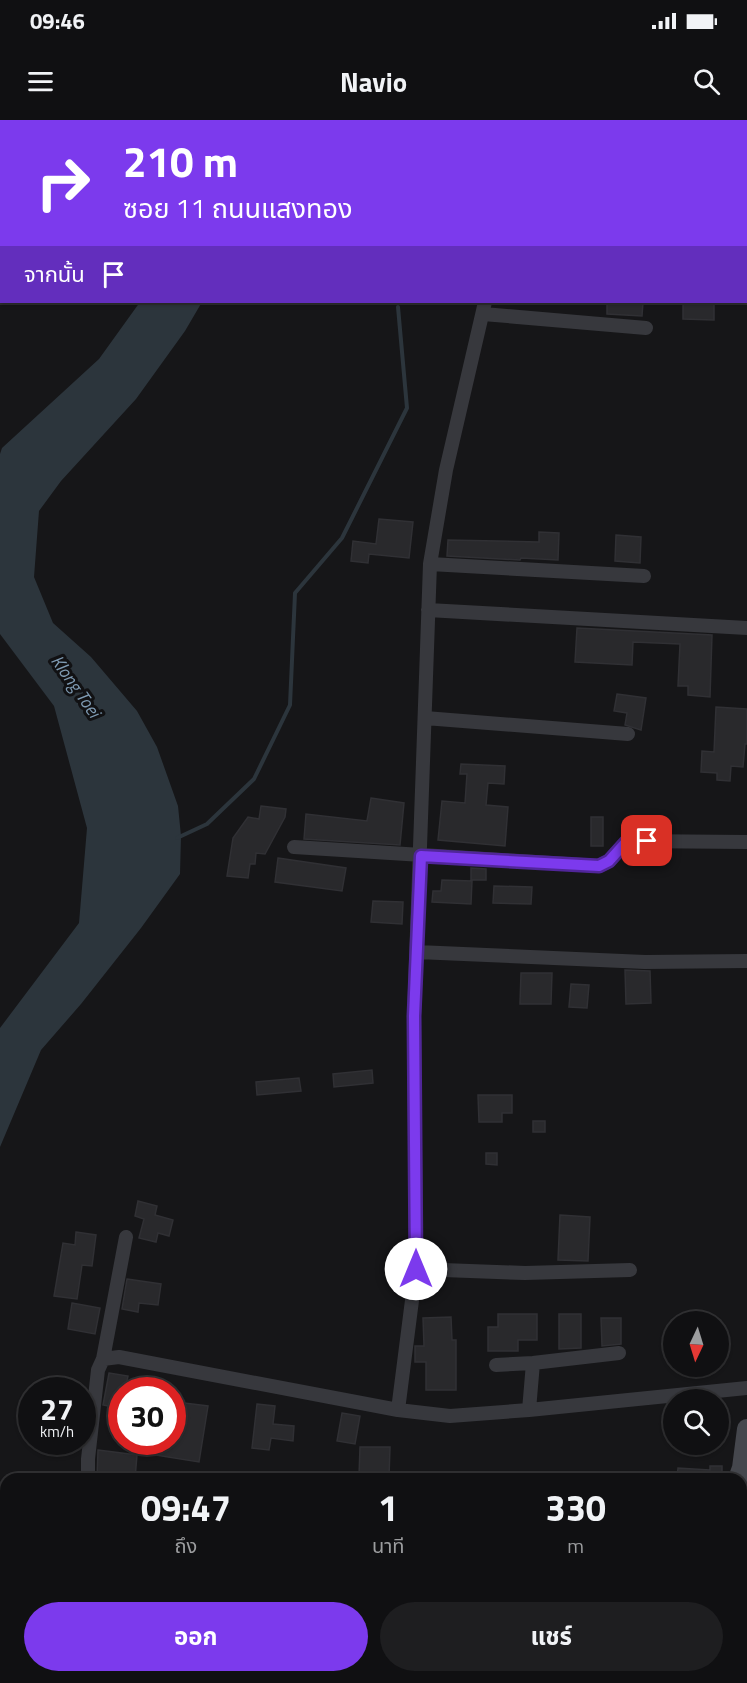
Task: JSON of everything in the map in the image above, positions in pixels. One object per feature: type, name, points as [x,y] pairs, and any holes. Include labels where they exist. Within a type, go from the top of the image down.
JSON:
[{"type":"street","points":[[398,1410],[416,1269],[414,1016],[430,564],[446,470],[484,308],[646,328]]},
{"type":"street","points":[[430,564],[644,576]]},
{"type":"street","points":[[428,610],[747,628]]},
{"type":"street","points":[[425,718],[628,734]]},
{"type":"street","points":[[294,847],[599,866],[609,861],[627,841],[747,842]]},
{"type":"street","points":[[417,952],[645,962],[747,961]]},
{"type":"street","points":[[88,1473],[98,1370],[103,1359],[126,1237]]},
{"type":"street","points":[[416,1269],[525,1273],[630,1270]]},
{"type":"street","points":[[496,1365],[619,1353]]},
{"type":"street","points":[[103,1359],[119,1357],[398,1410],[450,1416],[747,1388]]},
{"type":"street","points":[[528,1410],[533,1363]]},
{"type":"street","points":[[740,1473],[747,1429]]},
{"type":"water","name":"Klong Toei","points":[[139,303],[201,303],[185,331],[136,399],[61,481],[39,511],[34,577],[53,623],[91,657],[137,711],[157,747],[178,806],[181,836],[180,874],[81,1004],[41,1050],[0,1147],[0,1028],[79,923],[87,828],[54,706],[0,634],[0,454],[2,448],[99,359]]},
{"type":"building","points":[[607,303],[643,303],[642,316],[607,314]]},
{"type":"building","points":[[683,303],[714,303],[714,320],[683,319]]},
{"type":"building","points":[[379,519],[413,522],[409,558],[369,554],[368,563],[351,561],[353,541],[376,544]]},
{"type":"building","points":[[539,532],[559,533],[558,560],[447,556],[448,540],[539,542]]},
{"type":"building","points":[[616,535],[641,537],[640,563],[615,561]]},
{"type":"building","points":[[577,628],[712,635],[710,697],[688,695],[688,686],[678,686],[680,644],[633,642],[632,665],[575,662]]},
{"type":"building","points":[[617,694],[646,698],[641,730],[625,725],[627,713],[614,711]]},
{"type":"building","points":[[716,707],[747,709],[747,744],[745,744],[743,767],[731,766],[730,781],[717,780],[717,773],[701,772],[702,751],[714,752]]},
{"type":"building","points":[[461,764],[505,766],[504,784],[488,783],[486,805],[508,807],[505,846],[438,840],[442,801],[465,803],[467,774],[460,774]]},
{"type":"building","points":[[371,798],[404,803],[400,845],[304,839],[306,814],[367,821]]},
{"type":"building","points":[[261,806],[286,809],[285,817],[265,854],[256,853],[255,864],[250,864],[248,878],[227,876],[233,838],[248,817],[259,819]]},
{"type":"building","points":[[591,817],[603,817],[603,846],[591,846]]},
{"type":"building","points":[[278,858],[346,868],[342,891],[275,882]]},
{"type":"building","points":[[471,868],[486,869],[486,880],[471,880]]},
{"type":"building","points":[[442,880],[472,881],[471,904],[432,902],[433,891],[441,891]]},
{"type":"building","points":[[494,886],[532,887],[531,904],[493,903]]},
{"type":"building","points":[[373,901],[403,902],[402,924],[371,922]]},
{"type":"building","points":[[625,970],[650,971],[651,1003],[626,1004]]},
{"type":"building","points":[[521,973],[552,973],[551,1004],[520,1004]]},
{"type":"building","points":[[571,984],[589,985],[587,1008],[569,1007]]},
{"type":"building","points":[[372,1070],[373,1083],[334,1087],[333,1074]]},
{"type":"building","points":[[299,1078],[301,1091],[257,1095],[256,1082]]},
{"type":"building","points":[[478,1095],[512,1095],[512,1113],[502,1113],[502,1122],[479,1122]]},
{"type":"building","points":[[533,1121],[545,1121],[545,1132],[533,1132]]},
{"type":"building","points":[[486,1153],[497,1153],[497,1165],[486,1164]]},
{"type":"building","points":[[138,1201],[157,1206],[155,1215],[173,1220],[169,1236],[158,1233],[156,1242],[139,1238],[144,1219],[135,1216]]},
{"type":"building","points":[[560,1215],[590,1217],[588,1261],[558,1260]]},
{"type":"building","points":[[76,1232],[96,1235],[92,1266],[82,1265],[77,1299],[54,1296],[63,1243],[75,1245]]},
{"type":"building","points":[[127,1279],[161,1284],[158,1305],[139,1303],[138,1312],[122,1309]]},
{"type":"building","points":[[72,1303],[100,1308],[95,1334],[68,1329]]},
{"type":"building","points":[[498,1314],[537,1314],[537,1340],[518,1340],[518,1351],[488,1351],[488,1327],[498,1327]]},
{"type":"building","points":[[559,1314],[581,1314],[581,1348],[559,1349]]},
{"type":"building","points":[[451,1317],[452,1340],[456,1340],[456,1390],[426,1390],[426,1362],[415,1362],[415,1346],[424,1346],[423,1318]]},
{"type":"building","points":[[601,1318],[621,1318],[621,1344],[602,1346]]},
{"type":"building","points":[[109,1373],[128,1376],[128,1377],[108,1377]]},
{"type":"building","points":[[108,1378],[108,1406],[103,1405]]},
{"type":"building","points":[[186,1403],[208,1406],[199,1462],[155,1455],[186,1455]]},
{"type":"building","points":[[257,1404],[275,1406],[273,1424],[294,1426],[293,1441],[271,1438],[269,1450],[252,1448]]},
{"type":"building","points":[[342,1413],[360,1416],[355,1444],[337,1441]]},
{"type":"building","points":[[360,1447],[390,1447],[389,1473],[359,1473]]},
{"type":"building","points":[[98,1450],[108,1451],[108,1455],[137,1455],[136,1473],[97,1473]]},
{"type":"building","points":[[710,1466],[722,1466],[722,1473],[678,1473],[678,1468],[710,1470]]},
{"type":"waterway","points":[[177,838],[207,824],[254,779],[290,705],[295,593],[342,538],[407,408],[398,307]]},
{"type":"route","points":[[416,1269],[414,1016],[421,856],[599,866],[609,861],[627,841],[647,841]]}]
